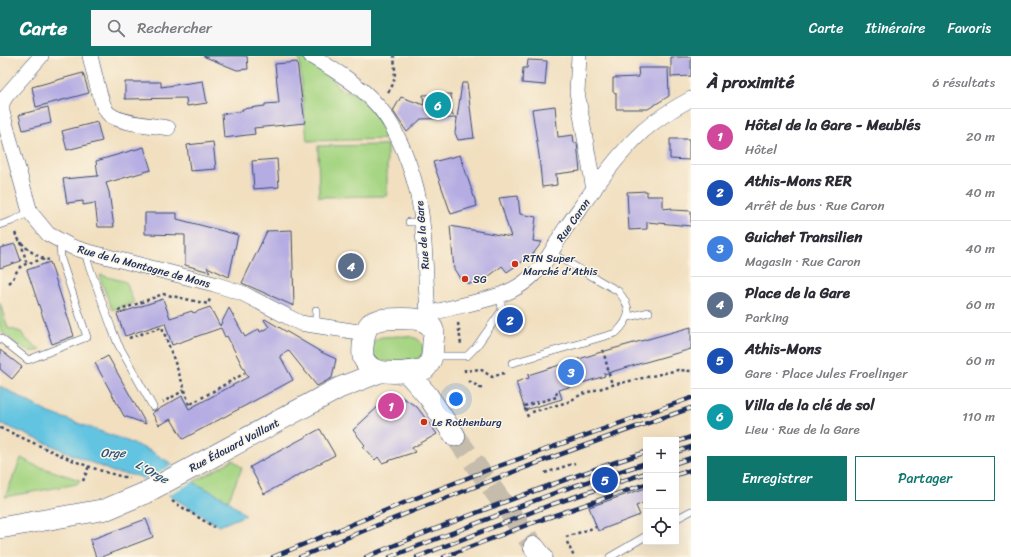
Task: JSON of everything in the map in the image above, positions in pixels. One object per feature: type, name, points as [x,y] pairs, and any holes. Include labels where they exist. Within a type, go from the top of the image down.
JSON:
[{"type":"street","name":"Rue de la Montagne de Mons","points":[[41,56],[6,96],[2,103],[1,112],[30,212],[48,234],[72,247],[85,251],[242,293],[300,323],[365,333]]},
{"type":"street","points":[[90,56],[102,105],[108,114],[124,122],[168,128]]},
{"type":"street","name":"Rue de la Gare","points":[[311,56],[356,86],[376,104],[391,124],[403,150],[413,177],[419,200],[416,222],[422,316]]},
{"type":"street","points":[[579,56],[577,92],[594,190]]},
{"type":"street","name":"Rue Caron","points":[[422,316],[500,295],[513,290],[535,274],[551,253],[564,230],[619,157],[643,132],[670,111],[691,99]]},
{"type":"street","points":[[349,383],[363,358],[365,333],[370,324],[375,321],[385,319],[422,316],[434,333],[421,365],[428,396],[455,436]]},
{"type":"street","points":[[363,358],[367,364],[380,372],[421,365]]},
{"type":"street","name":"Rue Édouard Vaillant","points":[[0,528],[107,509],[127,502],[139,486],[199,464],[349,383],[380,372]]},
{"type":"lane","points":[[0,225],[30,212]]},
{"type":"lane","points":[[0,338],[28,360],[86,337],[61,259],[60,241]]},
{"type":"lane","points":[[85,251],[118,344],[153,407]]},
{"type":"lane","points":[[512,363],[616,333],[625,324],[629,316],[628,307],[623,296],[618,291],[551,253]]},
{"type":"lane","points":[[421,365],[437,357],[467,356],[476,347],[502,310],[500,295]]},
{"type":"lane","points":[[316,310],[316,326]]},
{"type":"lane","points":[[629,316],[649,312]]},
{"type":"lane","points":[[679,517],[691,511]]},
{"type":"lane","points":[[610,557],[643,538]]},
{"type":"path","points":[[390,90],[395,77],[394,56]]},
{"type":"path","points":[[9,283],[12,281],[19,269],[46,259],[21,242],[15,235],[12,221]]},
{"type":"path","points":[[21,242],[27,265]]},
{"type":"path","points":[[107,315],[162,294],[208,304],[209,302]]},
{"type":"path","points":[[118,344],[127,339],[162,327],[189,405],[245,373]]},
{"type":"path","points":[[600,338],[612,385]]},
{"type":"path","points":[[480,369],[492,377]]},
{"type":"path","points":[[532,412],[568,402],[582,394],[612,385],[678,370],[691,371]]},
{"type":"path","points":[[469,381],[484,390]]},
{"type":"path","points":[[153,407],[185,390]]},
{"type":"path","points":[[528,417],[524,406],[558,396],[556,391]]},
{"type":"path","points":[[0,428],[62,456],[139,486]]},
{"type":"path","points":[[545,473],[575,463]]},
{"type":"path","points":[[83,482],[89,466]]},
{"type":"path","points":[[166,497],[214,527]]},
{"type":"path","points":[[566,537],[596,527]]},
{"type":"path","points":[[568,542],[574,557]]},
{"type":"green space","points":[[299,56],[331,76],[335,84],[342,90],[352,92],[364,101],[386,127],[390,139],[307,141]]},
{"type":"green space","points":[[387,145],[387,196],[319,197],[318,146]]},
{"type":"green space","points":[[101,275],[126,282],[134,303],[112,310],[100,278]]},
{"type":"green space","points":[[0,303],[8,328],[21,332],[27,340],[41,350],[30,351],[24,349],[0,330]]},
{"type":"green space","points":[[407,336],[419,340],[422,344],[422,355],[416,360],[412,361],[381,362],[373,356],[373,344],[378,338]]},
{"type":"green space","points":[[21,458],[34,465],[80,480],[77,484],[5,497]]},
{"type":"green space","points":[[233,460],[242,468],[228,501],[193,482]]},
{"type":"water","name":"Orge","points":[[0,386],[47,412],[151,451],[172,464],[195,483],[224,498],[246,515],[219,526],[138,476],[113,472],[0,423]]},
{"type":"pier","points":[[174,464],[195,481],[166,496],[142,481]]},
{"type":"building","points":[[203,56],[247,56],[248,69],[237,70]]},
{"type":"building","points":[[671,57],[691,57],[691,76],[671,77]]},
{"type":"building","points":[[528,60],[547,61],[545,85],[522,83],[523,68],[527,68]]},
{"type":"building","points":[[297,62],[305,123],[254,128],[255,134],[224,138],[222,114],[242,111],[242,109],[265,106],[265,104],[279,103],[275,64]]},
{"type":"building","points":[[638,68],[668,68],[669,96],[648,109],[616,109],[616,93],[613,92],[613,78],[639,77]]},
{"type":"building","points":[[83,73],[89,93],[36,107],[32,87]]},
{"type":"building","points":[[203,81],[207,103],[187,106],[186,98],[125,99],[125,82],[161,82],[161,87]]},
{"type":"building","points":[[462,83],[467,83],[474,138],[458,140],[455,133]]},
{"type":"building","points":[[451,94],[452,115],[457,118],[421,119],[407,132],[393,111],[401,97],[424,105],[423,95]]},
{"type":"building","points":[[555,106],[558,137],[573,135],[574,143],[577,143],[580,171],[556,174],[557,185],[542,187],[532,109]]},
{"type":"building","points":[[48,107],[51,123],[23,130],[19,115]]},
{"type":"building","points":[[97,122],[102,141],[67,150],[62,131]]},
{"type":"building","points":[[670,139],[689,139],[689,160],[670,159]]},
{"type":"building","points":[[213,142],[216,169],[190,171],[187,145]]},
{"type":"building","points":[[144,147],[151,170],[106,183],[109,192],[114,227],[98,227],[95,203],[83,205],[83,201],[67,203],[63,179],[98,176],[96,161]]},
{"type":"building","points":[[460,155],[477,206],[451,214],[433,162]]},
{"type":"building","points":[[277,159],[279,187],[254,189],[252,161]]},
{"type":"building","points":[[647,191],[647,196],[663,196],[663,209],[672,208],[672,210],[691,211],[691,226],[647,222],[647,229],[629,230],[627,192]]},
{"type":"building","points":[[518,196],[520,214],[536,217],[533,241],[542,242],[533,254],[507,272],[502,266],[483,281],[469,284],[461,280],[454,269],[450,226],[511,237],[499,198]]},
{"type":"building","points":[[145,213],[177,213],[177,219],[238,235],[229,277],[207,267],[210,272],[185,265],[185,235],[145,234]]},
{"type":"building","points":[[292,230],[294,306],[242,283],[267,231]]},
{"type":"building","points":[[15,244],[21,261],[0,268],[0,248]]},
{"type":"building","points":[[50,262],[74,336],[52,344],[27,270]]},
{"type":"building","points":[[163,299],[170,318],[192,311],[193,313],[210,307],[220,326],[229,308],[245,337],[259,329],[260,332],[269,327],[264,320],[265,319],[321,352],[336,359],[332,378],[317,386],[288,350],[280,356],[293,380],[183,439],[171,419],[159,425],[152,413],[182,396],[189,409],[248,377],[227,336],[225,337],[221,328],[172,345],[165,323],[125,336],[117,314]]},
{"type":"building","points":[[691,327],[691,349],[604,374],[605,376],[559,390],[562,399],[525,410],[516,382],[529,378],[528,375],[598,353]]},
{"type":"building","points":[[0,350],[22,367],[12,379],[0,369]]},
{"type":"building","points":[[108,356],[146,424],[124,416],[95,363]]},
{"type":"building","points":[[394,392],[417,407],[437,434],[412,448],[415,452],[382,463],[378,457],[375,460],[363,447],[365,445],[353,430]]},
{"type":"building","points":[[320,429],[335,455],[264,494],[250,467]]},
{"type":"building","points":[[643,489],[643,503],[636,506],[640,515],[598,531],[589,507]]},
{"type":"building","points":[[146,519],[153,537],[101,557],[96,557],[90,540]]},
{"type":"tunnel","points":[[455,436],[534,547]]},
{"type":"railway","points":[[273,557],[485,471],[691,398]]},
{"type":"railway","points":[[300,557],[494,479],[691,408]]},
{"type":"railway","points":[[679,441],[691,437]]},
{"type":"railway","points":[[679,451],[691,447]]},
{"type":"railway","points":[[366,557],[505,502],[643,453]]},
{"type":"railway","points":[[679,462],[691,458]]},
{"type":"railway","points":[[390,557],[562,490],[643,464]]},
{"type":"railway","points":[[679,474],[691,470]]},
{"type":"railway","points":[[417,557],[550,505],[643,474]]},
{"type":"railway","points":[[444,557],[532,523],[643,485]]},
{"type":"place","name":"Villa de la clé de sol","points":[[438,105]]},
{"type":"place","name":"RTN Super Marché d'Athis","points":[[515,264]]},
{"type":"place","name":"Place de la Gare","points":[[351,266]]},
{"type":"place","name":"SG","points":[[465,279]]},
{"type":"place","name":"Athis-Mons RER","points":[[510,320]]},
{"type":"place","name":"Guichet Transilien","points":[[571,372]]},
{"type":"place","name":"Hôtel de la Gare - Meublés","points":[[391,406]]},
{"type":"place","name":"Le Rothenburg","points":[[424,422]]},
{"type":"place","name":"Athis-Mons","points":[[605,480]]},
{"type":"water label","name":"L'Orge","points":[[152,472]]}]
